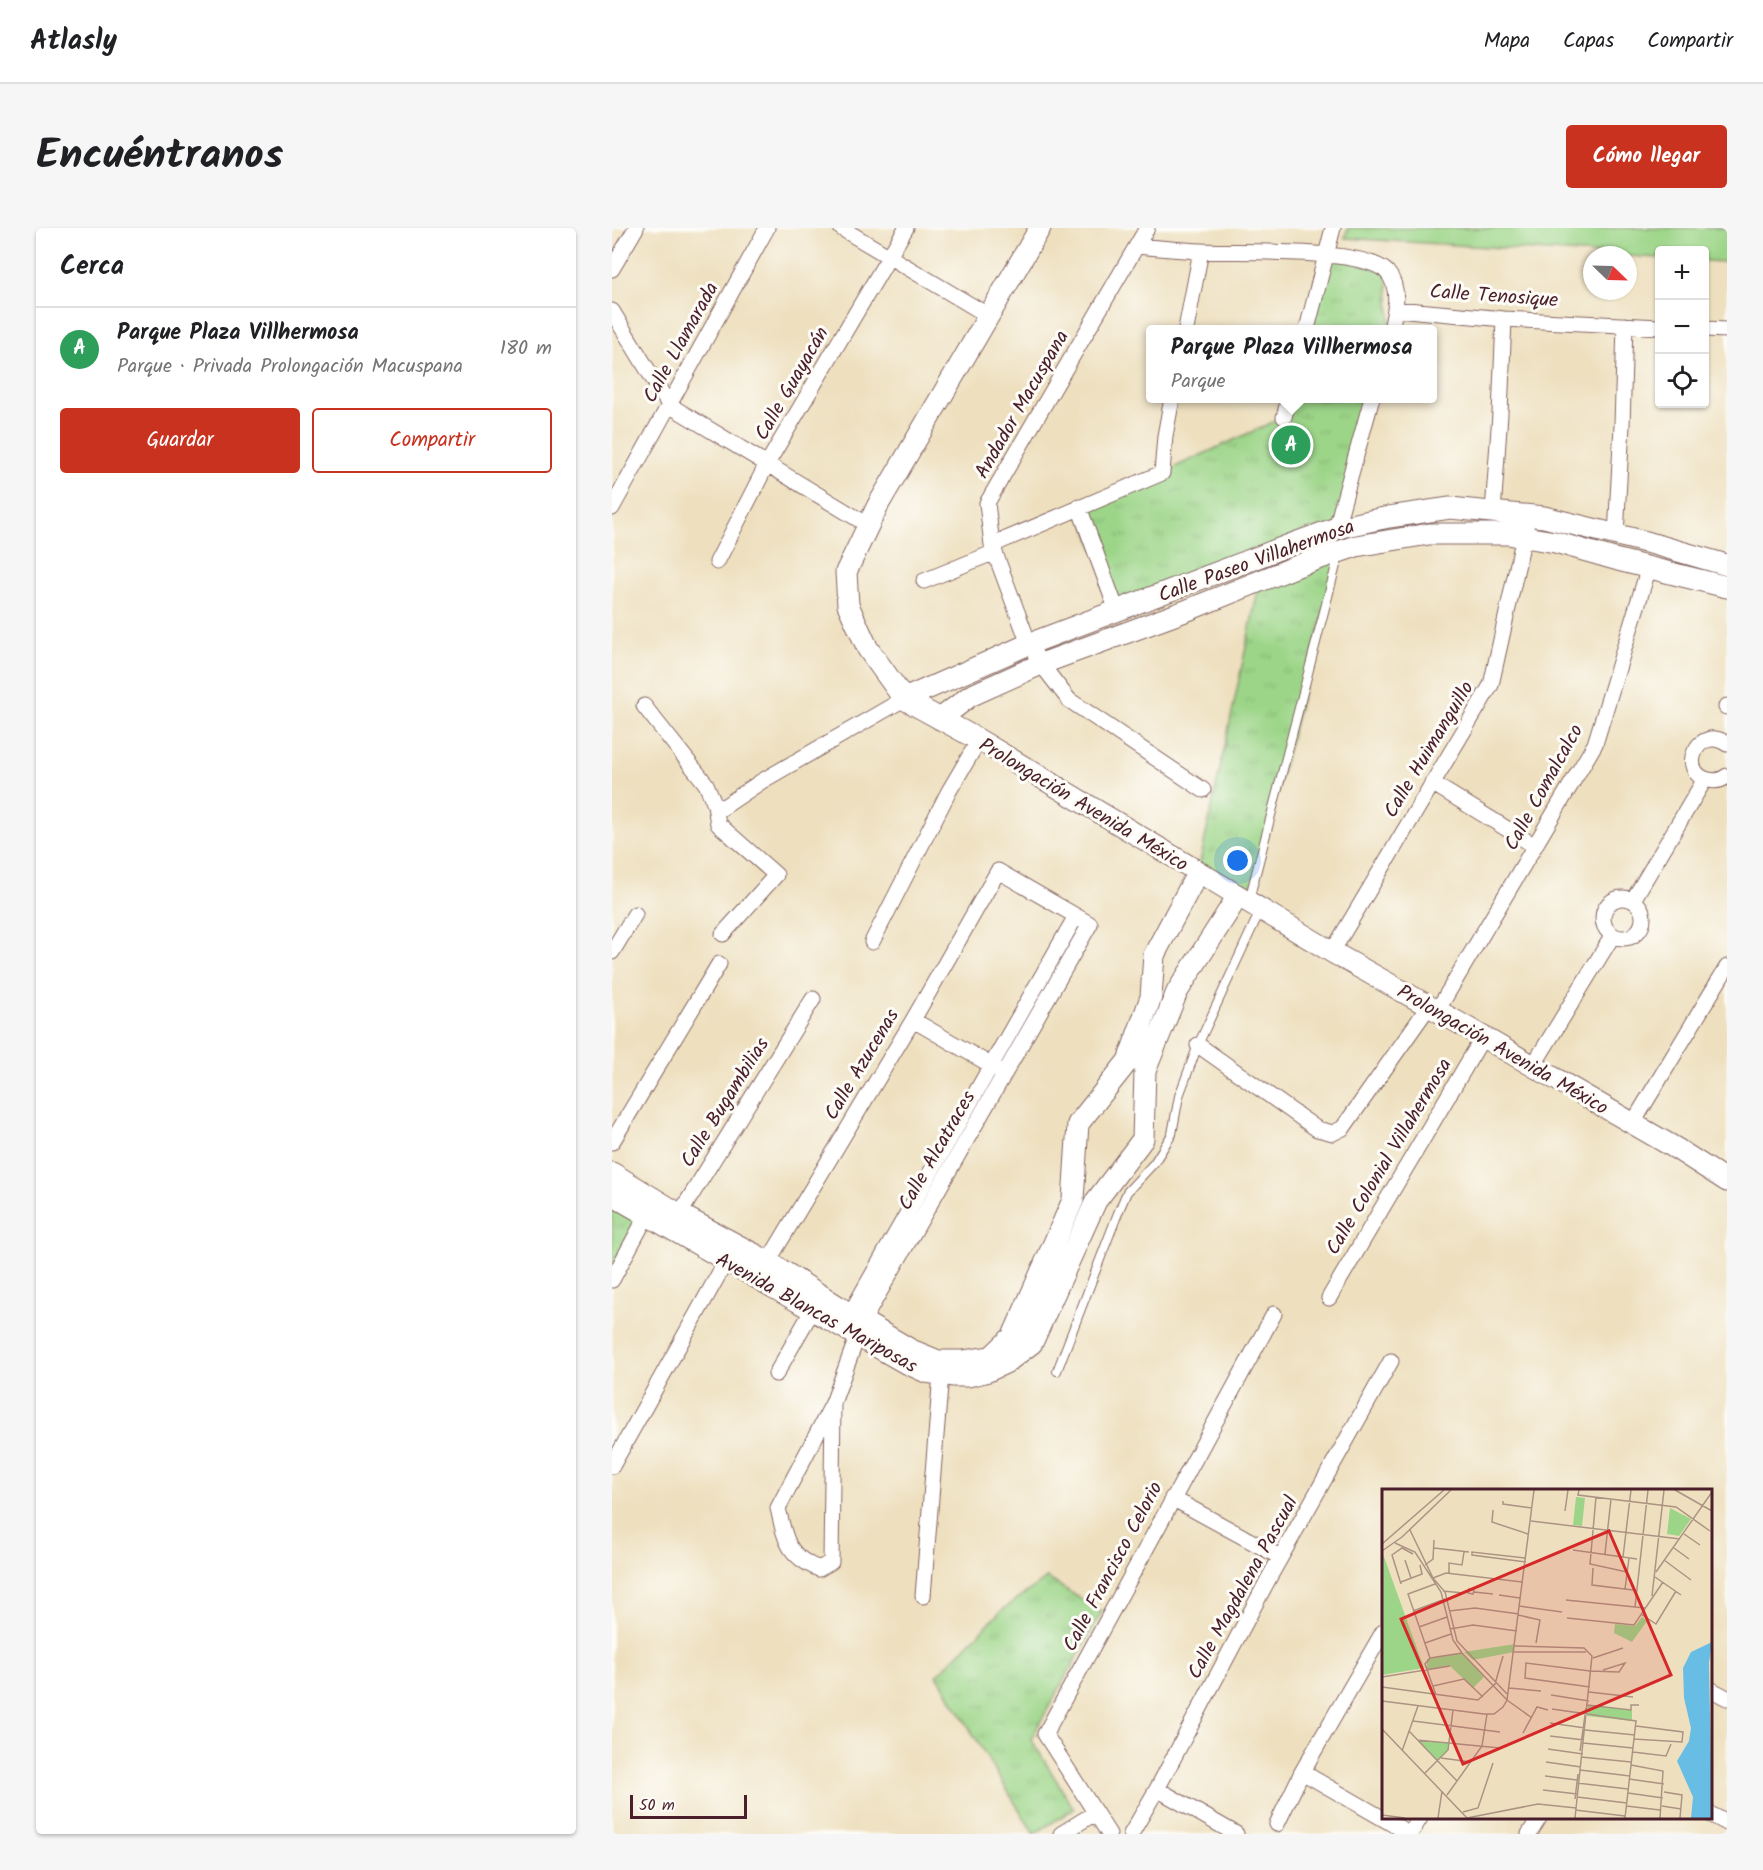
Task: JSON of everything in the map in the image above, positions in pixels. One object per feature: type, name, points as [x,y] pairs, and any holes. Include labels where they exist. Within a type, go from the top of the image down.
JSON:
[{"type":"street","points":[[612,269],[636,228]]},
{"type":"street","name":"Calle Llamarada","points":[[612,508],[767,228]]},
{"type":"street","points":[[841,228],[989,316]]},
{"type":"street","name":"Calle Guayacán","points":[[717,562],[767,464],[906,228]]},
{"type":"street","name":"Prolongación Avenida México","points":[[1040,228],[878,505],[846,572],[848,605],[868,649],[904,699],[979,741],[1332,952],[1633,1123],[1727,1181]]},
{"type":"street","name":"Andador Macuspana","points":[[1147,228],[987,503],[994,548],[1029,644],[1041,664],[1069,700],[1203,790]]},
{"type":"street","points":[[1308,325],[1333,228]]},
{"type":"street","points":[[1137,246],[1201,251],[1326,254],[1365,261],[1386,272],[1395,288],[1396,309],[1391,325]]},
{"type":"street","points":[[1187,325],[1201,251]]},
{"type":"street","name":"Calle Tenosique","points":[[1396,309],[1504,319],[1655,327]]},
{"type":"street","points":[[612,311],[669,405],[868,525]]},
{"type":"street","points":[[1493,512],[1504,319]]},
{"type":"street","points":[[1616,535],[1625,325]]},
{"type":"street","points":[[1709,329],[1727,330]]},
{"type":"street","points":[[924,581],[1079,507],[1162,473],[1165,436],[1171,403]]},
{"type":"street","points":[[1284,417],[1288,403]]},
{"type":"street","points":[[1336,528],[1371,403]]},
{"type":"street","points":[[1079,507],[1117,610]]},
{"type":"street","name":"Calle Paseo Villahermosa","points":[[904,699],[1029,644],[1292,544],[1336,528],[1389,517],[1450,508],[1544,517],[1727,565]]},
{"type":"street","name":"Calle Huimanguillo","points":[[1332,952],[1491,685],[1528,515]]},
{"type":"street","name":"Calle Paseo Villahermosa","points":[[940,718],[970,696],[1041,664],[1340,550],[1356,546],[1430,534],[1508,534],[1555,542],[1727,587]]},
{"type":"street","points":[[1292,544],[1300,565]]},
{"type":"street","name":"Calle Comalcalco","points":[[1198,1045],[1317,1130],[1333,1133],[1343,1128],[1433,1009],[1595,744],[1649,567]]},
{"type":"street","points":[[716,812],[762,781],[904,699]]},
{"type":"street","points":[[644,706],[706,784],[718,824],[776,875],[723,934]]},
{"type":"street","points":[[1727,744],[1713,739],[1704,741],[1696,747],[1693,756],[1693,765],[1697,774],[1705,779],[1714,781],[1727,776]]},
{"type":"street","points":[[872,942],[949,791],[979,741]]},
{"type":"street","points":[[1633,900],[1705,779]]},
{"type":"street","points":[[1432,783],[1534,846]]},
{"type":"street","name":"Calle Azucenas","points":[[763,1270],[913,1020],[998,871],[1076,916]]},
{"type":"street","name":"Avenida Blancas Mariposas","points":[[763,1270],[813,1309],[911,1350],[938,1360],[964,1361],[991,1357],[1013,1336],[1073,1200],[1078,1124],[1128,1061],[1151,997],[1154,955],[1198,872]]},
{"type":"street","points":[[1616,899],[1633,900],[1640,906],[1643,915],[1642,924],[1630,936],[1621,938],[1613,935],[1606,928],[1603,920],[1604,911],[1616,899]]},
{"type":"street","name":"Avenida Blancas Mariposas","points":[[612,1173],[652,1207],[853,1324],[902,1361],[926,1372],[941,1374],[968,1376],[988,1371],[1007,1362],[1032,1343],[1096,1201],[1143,1139],[1145,1071],[1177,992],[1249,902]]},
{"type":"street","points":[[612,952],[635,914]]},
{"type":"street","name":"Calle Alcatraces","points":[[833,1403],[831,1562],[819,1569],[802,1562],[785,1540],[778,1508],[833,1403],[853,1324],[998,1069],[1076,916],[1090,924],[998,1069]]},
{"type":"street","points":[[1533,1066],[1613,935]]},
{"type":"street","points":[[612,1142],[719,964]]},
{"type":"street","points":[[1633,1123],[1727,967]]},
{"type":"street","name":"Calle Bugambilias","points":[[675,1221],[813,999]]},
{"type":"street","points":[[913,1020],[998,1069]]},
{"type":"street","name":"Calle Colonial Villahermosa","points":[[1329,1298],[1483,1037]]},
{"type":"street","name":"Avenida Blancas Mariposas","points":[[612,1195],[652,1207]]},
{"type":"street","points":[[612,1280],[652,1207]]},
{"type":"street","points":[[612,1466],[731,1253]]},
{"type":"street","points":[[776,1374],[813,1309]]},
{"type":"street","name":"Calle Francisco Celorio","points":[[1109,1834],[1045,1734],[1274,1314]]},
{"type":"street","name":"Calle Magdalena Pascual","points":[[1131,1834],[1280,1557],[1391,1361]]},
{"type":"street","points":[[923,1596],[941,1374]]},
{"type":"street","points":[[1172,1498],[1280,1557]]},
{"type":"street","points":[[1276,1824],[1302,1772],[1382,1634]]},
{"type":"street","points":[[1712,1690],[1727,1698]]},
{"type":"street","points":[[1302,1772],[1382,1818]]},
{"type":"street","points":[[1157,1789],[1236,1834]]},
{"type":"street","points":[[1061,1834],[1095,1813]]},
{"type":"street","points":[[1712,1815],[1727,1823]]},
{"type":"street","points":[[1384,1819],[1410,1834],[1419,1819]]},
{"type":"street","points":[[1529,1834],[1538,1819]]},
{"type":"lane","points":[[1057,1371],[1127,1192],[1154,1163],[1172,1134],[1179,1096],[1249,902],[1340,550]]},
{"type":"green space","points":[[1348,228],[1727,228],[1727,262],[1709,261],[1709,246],[1655,246],[1655,258],[1637,257],[1637,246],[1583,246],[1583,253],[1345,238]]},
{"type":"green space","points":[[1326,254],[1387,272],[1391,325],[1308,325]]},
{"type":"green space","points":[[1288,403],[1371,403],[1336,528],[1117,611],[1079,507],[1162,473],[1284,417]]},
{"type":"green space","points":[[1340,550],[1248,902],[1198,872],[1260,581]]},
{"type":"green space","points":[[612,1195],[646,1213],[612,1271]]},
{"type":"green space","points":[[1047,1578],[1102,1612],[1031,1739],[1074,1809],[1034,1834],[937,1675],[1002,1610]]},
{"type":"place","name":"Parque Plaza Villhermosa","points":[[1291,445]]}]
